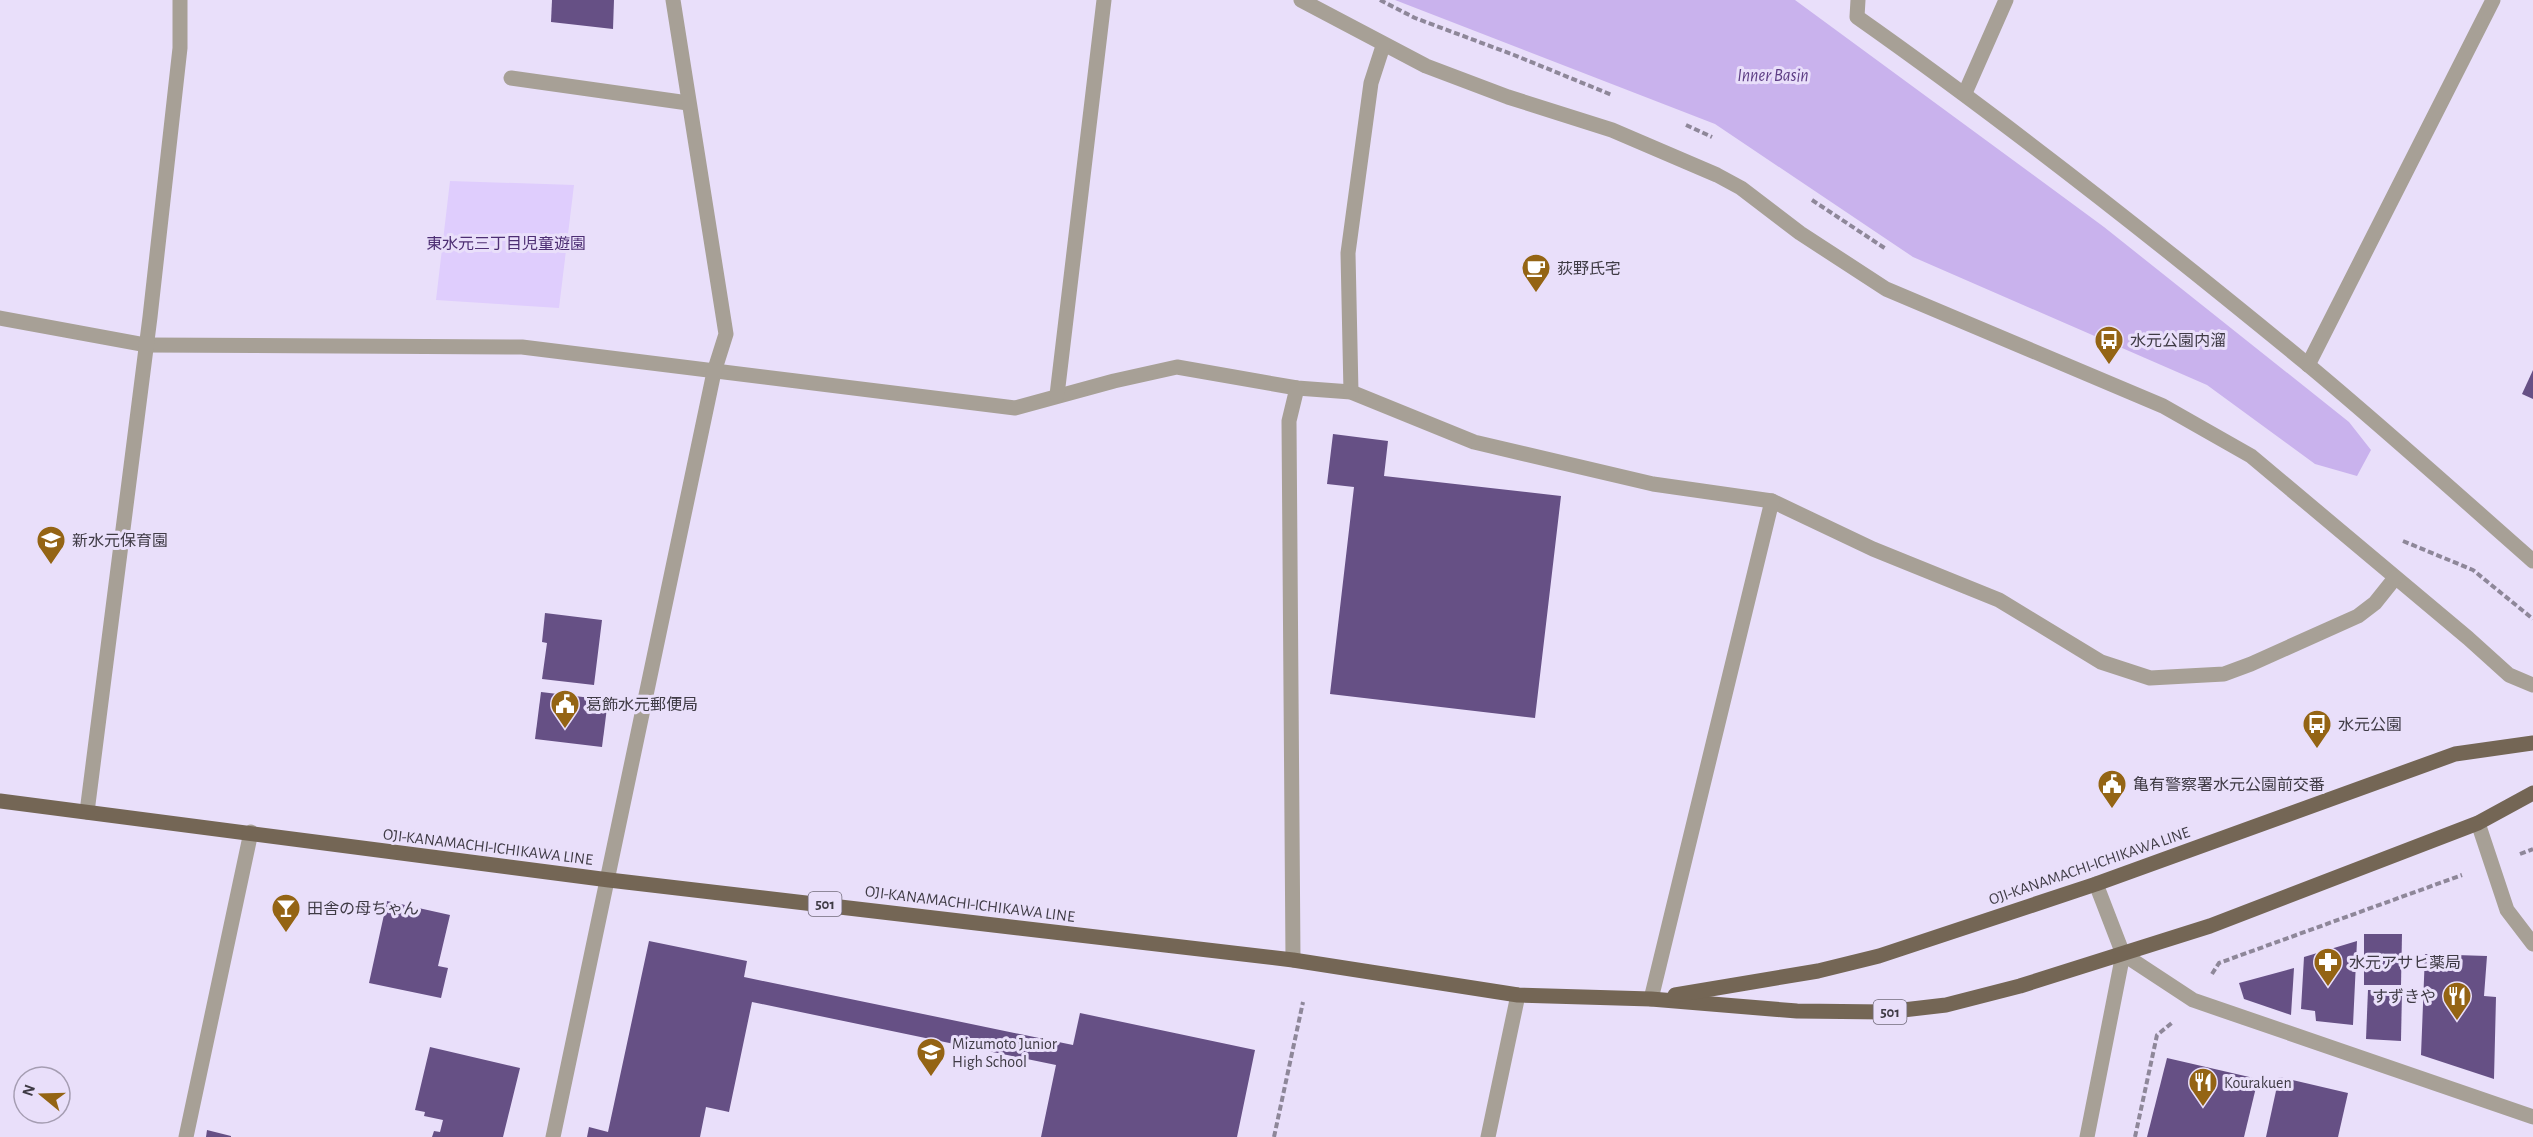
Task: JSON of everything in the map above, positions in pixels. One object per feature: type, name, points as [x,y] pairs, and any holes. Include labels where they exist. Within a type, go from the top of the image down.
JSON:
[{"type":"main road","name":"OJI-KANAMACHI-ICHIKAWA LINE","points":[[1651,999],[1818,971],[1879,956],[2096,884],[2455,754],[2533,743]]},
{"type":"main road","name":"OJI-KANAMACHI-ICHIKAWA LINE","points":[[0,801],[609,879],[1293,960],[1518,995],[1651,999],[1797,1011],[1886,1012],[1946,1005],[2020,986],[2210,926],[2478,823],[2533,793]]},
{"type":"street","points":[[87,812],[146,345],[180,48],[180,0]]},
{"type":"street","points":[[553,1137],[714,372],[726,334],[673,0]]},
{"type":"street","points":[[1057,395],[1104,0]]},
{"type":"street","points":[[1301,0],[1426,66],[1508,97],[1612,130],[1717,175],[1741,188],[1800,233],[1886,289],[2163,406],[2251,456],[2509,675],[2533,685]]},
{"type":"street","points":[[1858,0],[1857,17],[1965,93],[2079,181],[2308,365],[2533,561]]},
{"type":"street","points":[[1965,93],[2006,0]]},
{"type":"street","points":[[2308,365],[2493,0]]},
{"type":"street","points":[[1351,392],[1348,253],[1371,83],[1383,45]]},
{"type":"street","points":[[511,78],[688,104]]},
{"type":"street","points":[[0,318],[146,345],[522,347],[1015,408],[1057,395],[1177,367],[1297,387],[1351,392],[1474,442],[1653,484],[1773,501],[1873,549],[1999,600],[2101,662],[2150,678],[2224,674],[2252,664],[2358,616],[2374,603],[2395,578]]},
{"type":"street","points":[[1293,960],[1289,421],[1297,387]]},
{"type":"street","points":[[1651,999],[1773,501]]},
{"type":"street","points":[[2478,823],[2507,910],[2533,944]]},
{"type":"street","points":[[186,1137],[251,832]]},
{"type":"street","points":[[2087,1137],[2122,954],[2096,884]]},
{"type":"street","points":[[2122,954],[2193,1000],[2533,1117]]},
{"type":"street","points":[[1488,1137],[1518,995]]},
{"type":"path","points":[[2209,979],[2219,963],[2463,874]]},
{"type":"path","points":[[1274,1137],[1303,1002]]},
{"type":"path","points":[[2135,1137],[2157,1035],[2174,1021]]},
{"type":"green space","name":"東水元三丁目児童遊園","points":[[450,181],[574,185],[559,308],[436,300]]},
{"type":"water","name":"Inner Basin","points":[[1395,0],[1795,0],[2104,227],[2349,422],[2371,450],[2357,476],[2315,464],[2207,385],[1913,257],[1715,124]]},
{"type":"building","points":[[552,0],[614,0],[613,29],[551,22]]},
{"type":"building","points":[[2533,370],[2533,399],[2522,394]]},
{"type":"building","points":[[1333,434],[1388,441],[1384,476],[1561,496],[1535,718],[1330,694],[1354,487],[1327,484]]},
{"type":"building","points":[[545,613],[602,620],[594,685],[542,679],[547,643],[542,642]]},
{"type":"building","points":[[541,692],[608,700],[602,747],[535,739]]},
{"type":"building","points":[[387,901],[450,915],[438,966],[448,968],[441,998],[369,983]]},
{"type":"building","points":[[2364,934],[2402,934],[2401,985],[2364,985]]},
{"type":"building","points":[[649,941],[747,961],[744,977],[1073,1045],[1080,1013],[1255,1050],[1237,1137],[1041,1137],[1056,1065],[752,1002],[729,1112],[706,1107],[700,1137],[587,1137],[589,1127],[608,1132]]},
{"type":"building","points":[[2357,941],[2353,1025],[2316,1021],[2315,1011],[2301,1009],[2304,957]]},
{"type":"building","points":[[2425,954],[2487,956],[2484,996],[2496,997],[2494,1079],[2421,1055]]},
{"type":"building","points":[[2294,968],[2291,1015],[2244,999],[2239,983]]},
{"type":"building","points":[[2368,990],[2402,990],[2401,1041],[2366,1039]]},
{"type":"building","points":[[430,1047],[520,1068],[503,1137],[432,1137],[434,1131],[440,1132],[443,1120],[424,1116],[425,1112],[415,1110]]},
{"type":"building","name":"Kourakuen","points":[[2167,1058],[2258,1079],[2244,1137],[2147,1137]]},
{"type":"building","points":[[2279,1077],[2348,1093],[2338,1137],[2266,1137]]},
{"type":"building","points":[[207,1130],[231,1136],[231,1137],[206,1137]]},
{"type":"place","name":"荻野氏宅","points":[[1536,294]]},
{"type":"place","name":"水元公園内溜","points":[[2109,366]]},
{"type":"place","name":"新水元保育園","points":[[51,566]]},
{"type":"place","name":"葛飾水元郵便局","points":[[565,730]]},
{"type":"place","name":"水元公園","points":[[2317,750]]},
{"type":"place","name":"亀有警察署水元公園前交番","points":[[2112,810]]},
{"type":"place","name":"田舎の母ちゃん","points":[[286,934]]},
{"type":"place","name":"水元アサヒ薬局","points":[[2328,988]]},
{"type":"place","name":"すずきや","points":[[2457,1022]]},
{"type":"place","name":"Mizumoto Junior High School","points":[[931,1078]]},
{"type":"place","name":"Kourakuen","points":[[2203,1108]]}]
